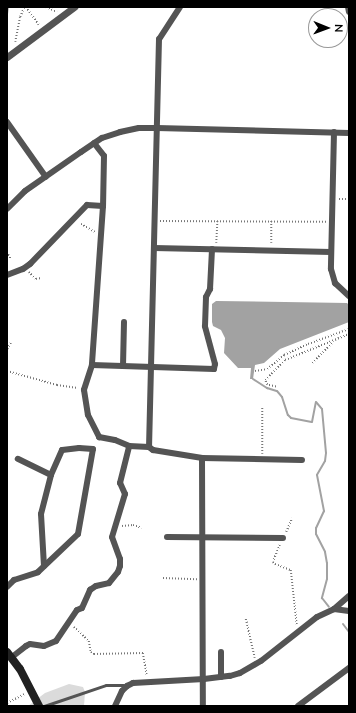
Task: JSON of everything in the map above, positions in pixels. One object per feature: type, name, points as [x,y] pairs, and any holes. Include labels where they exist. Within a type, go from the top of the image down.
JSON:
[{"type":"main road","points":[[10,655],[39,706]]},
{"type":"street","points":[[7,57],[74,7]]},
{"type":"street","points":[[149,447],[159,39],[180,7]]},
{"type":"street","points":[[348,7],[349,12]]},
{"type":"street","points":[[7,122],[46,177]]},
{"type":"street","points":[[7,209],[19,196],[94,143],[120,132],[139,128],[157,128],[349,133]]},
{"type":"street","points":[[334,132],[331,252],[332,276],[342,291],[349,296]]},
{"type":"street","points":[[94,143],[104,156],[103,206],[92,365],[85,389],[88,415],[99,437],[115,440],[128,446],[149,447],[153,450],[202,458],[302,460]]},
{"type":"street","points":[[7,275],[24,268],[87,205],[103,206]]},
{"type":"street","points":[[154,248],[331,252]]},
{"type":"street","points":[[92,365],[214,369],[215,364],[204,326],[206,297],[210,289],[214,249]]},
{"type":"street","points":[[122,366],[124,322]]},
{"type":"street","points":[[10,655],[30,644],[44,646],[52,644],[70,623],[77,610],[82,608],[90,590],[96,586],[109,583],[118,572],[120,559],[112,537],[125,494],[120,483],[128,446]]},
{"type":"street","points":[[7,587],[14,580],[38,572],[78,534],[93,449],[79,448],[62,450],[52,475],[41,514],[44,566]]},
{"type":"street","points":[[202,458],[203,706]]},
{"type":"street","points":[[18,459],[52,475]]},
{"type":"street","points":[[167,537],[202,536],[284,538]]},
{"type":"street","points":[[115,706],[126,687],[133,683],[204,679],[230,676],[240,673],[257,663],[318,617],[334,609],[349,596]]},
{"type":"street","points":[[334,609],[349,610]]},
{"type":"street","points":[[221,652],[221,677]]},
{"type":"street","points":[[298,706],[349,668]]},
{"type":"lane","points":[[44,706],[106,685],[123,685],[126,687]]},
{"type":"path","points":[[17,50],[15,42],[20,17],[25,7],[42,31]]},
{"type":"path","points":[[46,7],[57,11],[60,18]]},
{"type":"path","points":[[333,199],[349,199]]},
{"type":"path","points":[[155,221],[332,222]]},
{"type":"path","points":[[214,249],[217,221]]},
{"type":"path","points":[[271,221],[271,250]]},
{"type":"path","points":[[81,224],[92,232],[101,232]]},
{"type":"path","points":[[7,252],[11,259]]},
{"type":"path","points":[[24,268],[33,277],[41,278]]},
{"type":"path","points":[[255,372],[267,369],[284,355],[349,329]]},
{"type":"path","points":[[276,387],[267,386],[265,380],[285,360],[333,342],[349,334]]},
{"type":"path","points":[[7,349],[10,342]]},
{"type":"path","points":[[312,363],[333,342]]},
{"type":"path","points":[[7,370],[57,385],[85,389]]},
{"type":"path","points":[[262,408],[262,459]]},
{"type":"path","points":[[292,518],[273,562],[291,570],[298,632]]},
{"type":"path","points":[[115,526],[133,525],[142,528]]},
{"type":"path","points":[[163,578],[203,579]]},
{"type":"path","points":[[246,619],[257,663]]},
{"type":"path","points":[[70,623],[89,641],[91,652],[94,654],[143,653],[148,682]]},
{"type":"path","points":[[7,702],[32,692]]},
{"type":"shaded area","points":[[216,301],[347,303],[349,305],[349,322],[280,349],[264,363],[255,365],[253,379],[250,379],[251,368],[238,368],[224,353],[225,338],[221,330],[213,326],[212,322],[212,304]]},
{"type":"shaded area","points":[[69,684],[83,687],[85,692],[84,706],[28,706],[45,693]]},
{"type":"waterway","points":[[7,14],[8,7]]},
{"type":"waterway","points":[[253,379],[267,388],[277,391],[282,397],[288,415],[291,418],[312,422],[316,402],[322,409],[326,453],[325,461],[317,475],[324,511],[316,528],[316,534],[325,552],[327,563],[327,579],[322,598],[329,607]]},
{"type":"waterway","points":[[343,624],[349,632]]}]
